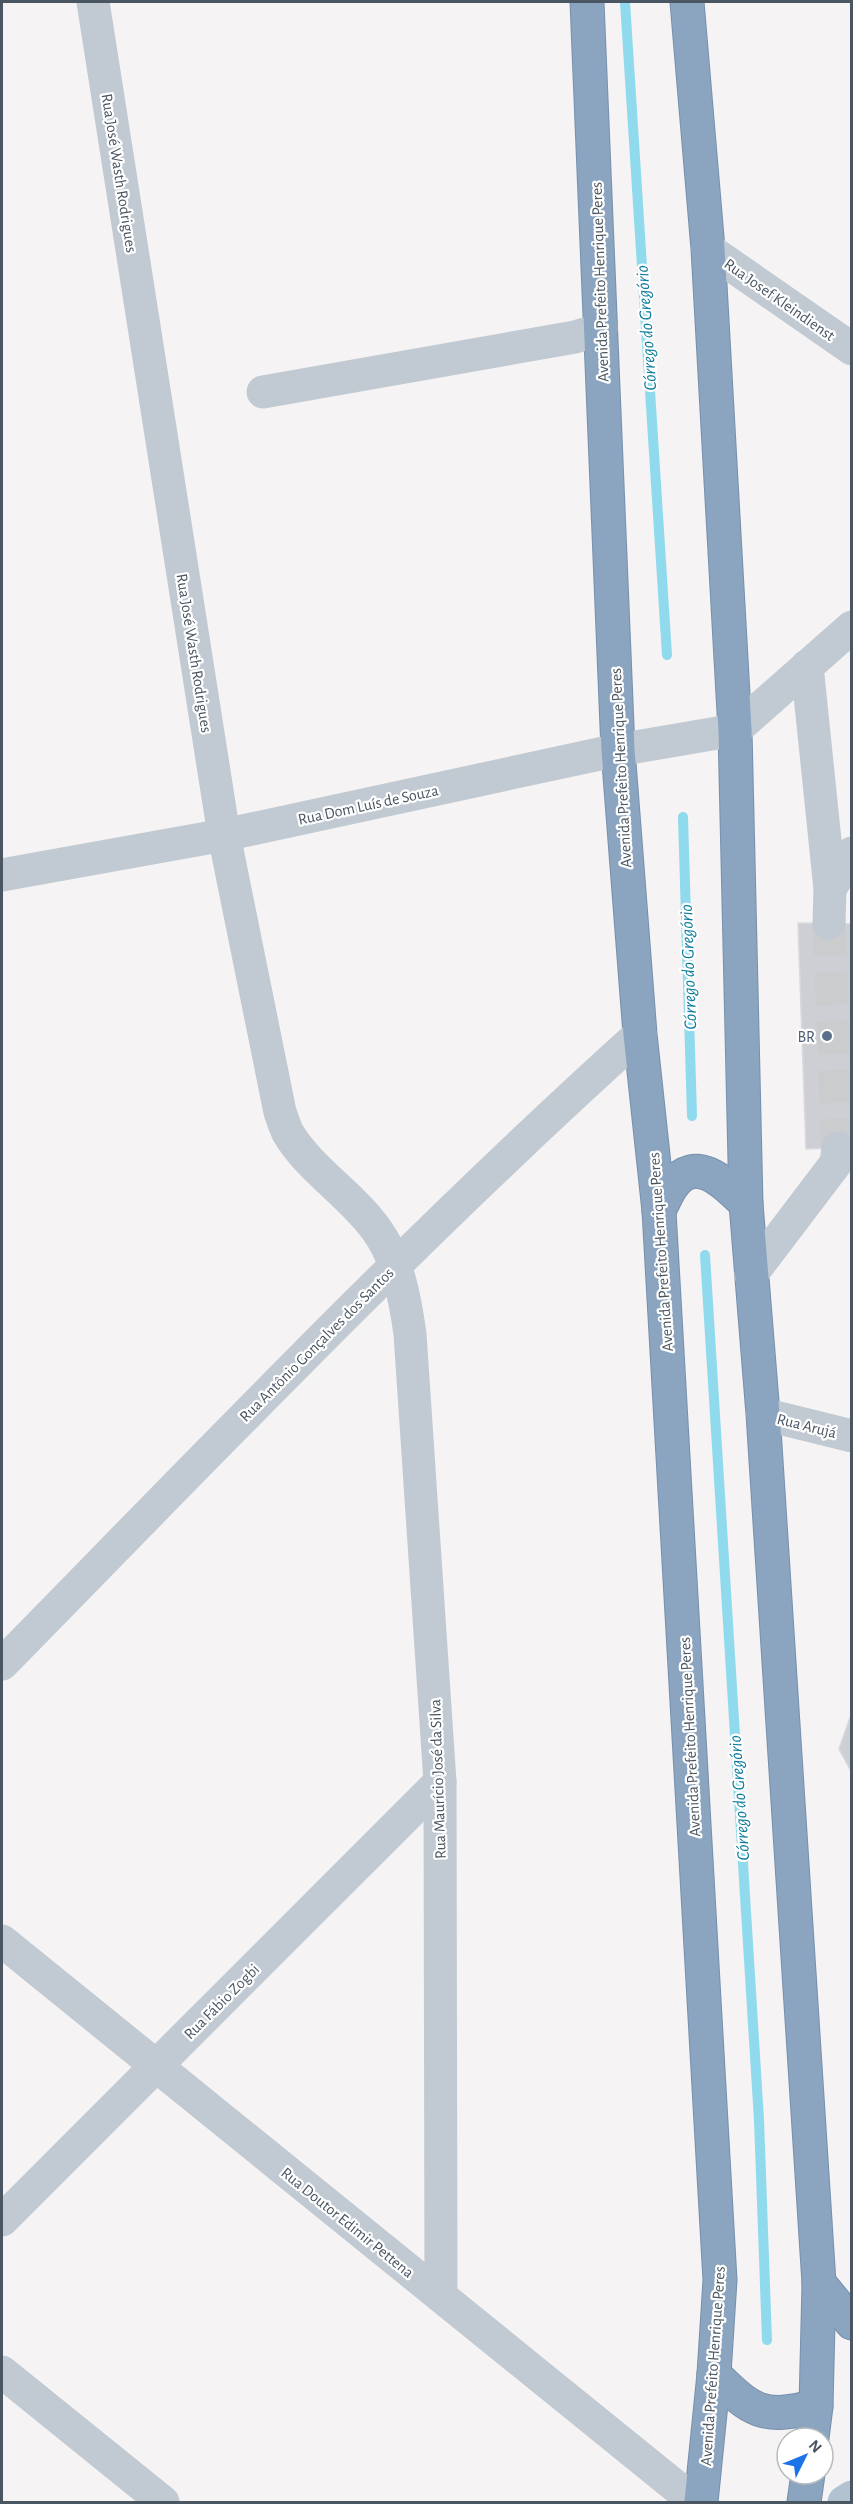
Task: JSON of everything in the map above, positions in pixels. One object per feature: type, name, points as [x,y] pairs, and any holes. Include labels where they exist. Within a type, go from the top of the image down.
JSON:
[{"type":"highway","name":"Avenida Prefeito Henrique Peres","points":[[586,2],[618,750],[640,1034],[659,1211],[720,2280],[714,2374],[701,2502]]},
{"type":"highway","points":[[687,2],[708,249],[735,730],[746,1204],[763,1414],[819,2283],[814,2426]]},
{"type":"highway","points":[[659,1211],[673,1184],[686,1173],[704,1172],[720,1179],[746,1204]]},
{"type":"highway","points":[[819,2283],[852,2323]]},
{"type":"highway","points":[[714,2374],[741,2401],[765,2412],[788,2414],[816,2406]]},
{"type":"highway","points":[[804,2502],[806,2486]]},
{"type":"main road","points":[[844,2502],[852,2497]]},
{"type":"street","name":"Rua José Wasth Rodrigues","points":[[93,2],[224,836],[280,1112],[288,1133],[376,1229],[394,1264]]},
{"type":"street","name":"Rua Josef Kleindienst","points":[[708,249],[852,350]]},
{"type":"street","points":[[263,392],[575,337],[601,329]]},
{"type":"street","points":[[735,730],[852,627]]},
{"type":"street","points":[[807,666],[830,889],[829,923]]},
{"type":"street","name":"Rua Dom Luís de Souza","points":[[2,875],[224,836],[618,750],[735,730]]},
{"type":"street","points":[[830,889],[852,853]]},
{"type":"street","name":"Rua Antônio Gonçalves dos Santos","points":[[2,1664],[394,1264],[558,1108],[640,1034]]},
{"type":"street","points":[[751,1275],[836,1163],[838,1148]]},
{"type":"street","name":"Rua Maurício José da Silva","points":[[394,1264],[405,1302],[410,1334],[440,1782],[441,2296]]},
{"type":"street","name":"Rua Arujá","points":[[763,1414],[852,1436]]},
{"type":"street","name":"Rua Fábio Zogbi","points":[[2,2220],[440,1782]]},
{"type":"street","name":"Rua Doutor Edimir Pettena","points":[[2,1941],[154,2067],[695,2502]]},
{"type":"street","points":[[2,2372],[163,2502]]},
{"type":"building","name":"BR","points":[[798,923],[852,924],[852,1147],[806,1149]]},
{"type":"building","points":[[852,1712],[852,1773],[839,1749]]},
{"type":"waterway","name":"Córrego do Gregório","points":[[625,2],[667,655]]},
{"type":"waterway","name":"Córrego do Gregório","points":[[683,817],[692,1116]]},
{"type":"waterway","name":"Córrego do Gregório","points":[[705,1255],[759,2120],[767,2340]]},
{"type":"tunnel","points":[[829,923],[838,1148]]},
{"type":"place","name":"BR","points":[[827,1036]]}]
